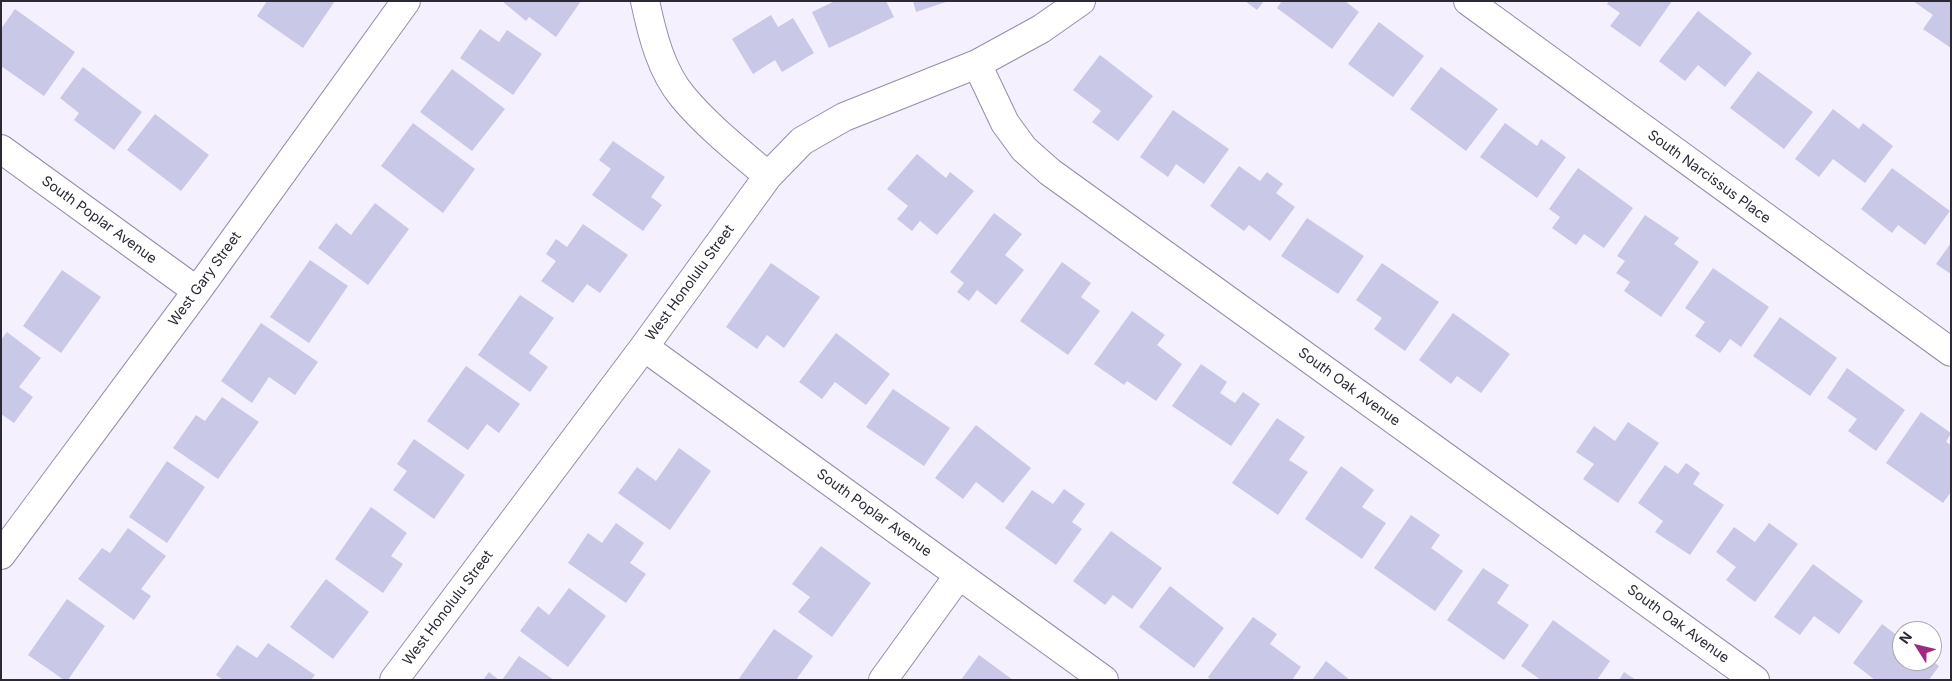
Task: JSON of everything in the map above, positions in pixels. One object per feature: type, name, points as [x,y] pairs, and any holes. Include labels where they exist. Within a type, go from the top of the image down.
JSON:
[{"type":"street","name":"West Gary Street","points":[[1,555],[197,291],[406,1]]},
{"type":"street","points":[[645,1],[653,38],[682,96],[720,135],[768,176]]},
{"type":"street","name":"West Honolulu Street","points":[[394,680],[644,347],[768,176],[802,141],[844,117],[977,64],[1041,29],[1081,1]]},
{"type":"street","name":"South Narcissus Place","points":[[1468,1],[1951,352]]},
{"type":"street","name":"South Oak Avenue","points":[[977,64],[1005,123],[1024,149],[1050,172],[1755,680]]},
{"type":"street","name":"South Poplar Avenue","points":[[1,149],[197,291]]},
{"type":"street","name":"South Poplar Avenue","points":[[644,347],[1104,680]]},
{"type":"street","points":[[883,680],[959,575]]},
{"type":"building","points":[[267,1],[335,1],[303,48],[257,16]]},
{"type":"building","points":[[502,1],[581,1],[556,37],[529,17],[526,21]]},
{"type":"building","points":[[835,1],[886,1],[894,17],[829,48],[812,12]]},
{"type":"building","points":[[913,1],[946,1],[946,2],[916,12]]},
{"type":"building","points":[[1245,1],[1264,1],[1257,10]]},
{"type":"building","points":[[1282,1],[1345,1],[1359,12],[1332,49],[1277,8]]},
{"type":"building","points":[[1609,1],[1672,1],[1640,47],[1610,26],[1620,13],[1607,4]]},
{"type":"building","points":[[1913,1],[1951,1],[1951,48],[1923,29],[1933,15]]},
{"type":"building","points":[[15,9],[75,52],[44,96],[1,66],[1,29]]},
{"type":"building","points":[[1698,11],[1752,53],[1725,87],[1698,65],[1685,81],[1659,61]]},
{"type":"building","points":[[771,15],[778,27],[793,18],[814,53],[782,72],[775,60],[753,74],[732,39]]},
{"type":"building","points":[[1379,22],[1424,56],[1393,97],[1348,64]]},
{"type":"building","points":[[480,29],[499,42],[507,30],[542,54],[513,95],[460,58]]},
{"type":"building","points":[[1100,55],[1153,96],[1118,141],[1092,122],[1101,111],[1073,90]]},
{"type":"building","points":[[83,67],[142,112],[114,150],[74,120],[79,113],[60,98]]},
{"type":"building","points":[[1441,67],[1498,109],[1466,151],[1410,109]]},
{"type":"building","points":[[452,69],[505,109],[472,151],[420,112]]},
{"type":"building","points":[[1758,71],[1813,112],[1784,149],[1730,108]]},
{"type":"building","points":[[1833,109],[1859,129],[1863,123],[1893,146],[1865,183],[1833,159],[1819,177],[1795,159]]},
{"type":"building","points":[[1173,110],[1229,149],[1204,184],[1176,164],[1168,177],[1140,157]]},
{"type":"building","points":[[155,114],[209,155],[181,191],[127,150]]},
{"type":"building","points":[[413,123],[475,169],[443,213],[381,166]]},
{"type":"building","points":[[1505,123],[1537,146],[1541,139],[1566,157],[1537,198],[1480,157]]},
{"type":"building","points":[[613,141],[665,177],[651,197],[662,205],[643,231],[592,195],[611,169],[599,160]]},
{"type":"building","points":[[917,154],[946,178],[950,172],[974,191],[937,235],[920,221],[912,231],[897,219],[908,206],[887,189]]},
{"type":"building","points":[[1239,166],[1260,181],[1267,172],[1283,184],[1276,193],[1295,207],[1270,241],[1249,225],[1244,231],[1210,206]]},
{"type":"building","points":[[1578,168],[1633,208],[1604,248],[1584,234],[1576,245],[1552,228],[1560,217],[1549,209]]},
{"type":"building","points":[[1892,168],[1950,211],[1925,245],[1898,225],[1892,233],[1861,209]]},
{"type":"building","points":[[375,203],[409,229],[368,285],[318,248],[336,223],[351,235]]},
{"type":"building","points":[[994,213],[1022,234],[1005,255],[1024,270],[996,305],[977,290],[969,301],[957,292],[964,283],[950,272]]},
{"type":"building","points":[[1645,215],[1679,238],[1674,244],[1699,262],[1661,317],[1624,291],[1630,282],[1616,273],[1625,261],[1617,256]]},
{"type":"building","points":[[1307,218],[1364,256],[1338,294],[1281,256]]},
{"type":"building","points":[[583,224],[628,255],[600,293],[587,284],[573,303],[541,281],[556,261],[546,254],[556,239],[567,247]]},
{"type":"building","points":[[1951,243],[1951,274],[1936,264]]},
{"type":"building","points":[[310,260],[348,286],[309,343],[270,317]]},
{"type":"building","points":[[1062,262],[1091,283],[1081,297],[1100,311],[1068,355],[1020,321]]},
{"type":"building","points":[[771,263],[820,297],[784,348],[767,335],[757,349],[726,327]]},
{"type":"building","points":[[1382,263],[1439,302],[1405,351],[1374,329],[1382,318],[1356,300]]},
{"type":"building","points":[[1713,268],[1769,307],[1741,347],[1730,339],[1720,353],[1695,336],[1705,322],[1685,308]]},
{"type":"building","points":[[62,270],[101,297],[61,353],[23,326]]},
{"type":"building","points":[[520,295],[554,318],[529,353],[548,367],[530,392],[478,355]]},
{"type":"building","points":[[1132,311],[1165,335],[1157,345],[1182,364],[1156,401],[1127,381],[1124,385],[1094,364]]},
{"type":"building","points":[[1453,313],[1510,354],[1481,393],[1457,376],[1451,384],[1419,360]]},
{"type":"building","points":[[1780,317],[1837,358],[1810,396],[1753,356]]},
{"type":"building","points":[[261,323],[318,362],[295,395],[269,377],[252,403],[221,381]]},
{"type":"building","points":[[7,332],[41,358],[19,387],[33,397],[14,423],[1,414],[1,340]]},
{"type":"building","points":[[836,333],[890,374],[866,405],[835,382],[822,399],[799,382]]},
{"type":"building","points":[[1201,364],[1227,382],[1220,393],[1235,403],[1243,392],[1260,404],[1231,446],[1172,406]]},
{"type":"building","points":[[466,366],[520,404],[499,433],[487,424],[468,450],[427,421]]},
{"type":"building","points":[[1847,368],[1905,410],[1876,451],[1848,431],[1857,419],[1827,398]]},
{"type":"building","points":[[893,389],[950,428],[924,466],[866,427]]},
{"type":"building","points":[[222,397],[259,422],[218,479],[173,448],[196,415],[205,421]]},
{"type":"building","points":[[1921,412],[1951,433],[1946,442],[1951,445],[1951,492],[1943,503],[1886,463]]},
{"type":"building","points":[[1277,418],[1305,437],[1289,460],[1308,472],[1278,515],[1232,483]]},
{"type":"building","points":[[1628,422],[1659,443],[1618,503],[1583,479],[1594,464],[1576,452],[1594,426],[1615,441]]},
{"type":"building","points":[[976,425],[1031,468],[1003,503],[976,482],[963,499],[935,478]]},
{"type":"building","points":[[414,439],[465,475],[434,519],[393,490],[407,471],[397,464]]},
{"type":"building","points":[[679,448],[711,471],[670,530],[618,493],[637,467],[656,481]]},
{"type":"building","points":[[167,461],[205,487],[167,543],[129,517]]},
{"type":"building","points":[[1686,463],[1700,473],[1693,484],[1724,505],[1690,555],[1655,532],[1663,521],[1638,503],[1665,465],[1678,474]]},
{"type":"building","points":[[1341,466],[1374,490],[1362,507],[1386,523],[1362,559],[1305,519]]},
{"type":"building","points":[[1064,489],[1085,504],[1072,522],[1082,529],[1056,565],[1005,528],[1032,490],[1053,504]]},
{"type":"building","points":[[371,507],[407,533],[391,556],[403,564],[383,593],[335,559]]},
{"type":"building","points":[[1411,515],[1440,535],[1431,548],[1463,571],[1435,611],[1374,568]]},
{"type":"building","points":[[616,523],[644,543],[630,563],[646,574],[626,603],[568,563],[588,533],[602,543]]},
{"type":"building","points":[[1769,523],[1798,544],[1755,602],[1726,580],[1736,567],[1716,552],[1734,527],[1755,542]]},
{"type":"building","points":[[128,528],[166,556],[141,589],[151,596],[134,620],[78,579],[102,548],[110,553]]},
{"type":"building","points":[[1111,531],[1162,568],[1132,609],[1113,595],[1105,605],[1073,581]]},
{"type":"building","points":[[821,546],[871,583],[832,637],[798,612],[810,597],[792,584]]},
{"type":"building","points":[[1813,564],[1863,601],[1839,634],[1814,616],[1800,635],[1774,617]]},
{"type":"building","points":[[1483,568],[1509,585],[1497,603],[1529,625],[1504,660],[1447,620]]},
{"type":"building","points":[[326,579],[369,612],[333,659],[290,627]]},
{"type":"building","points":[[1170,586],[1224,628],[1194,668],[1139,627]]},
{"type":"building","points":[[569,588],[606,616],[568,667],[520,631],[538,606],[549,615]]},
{"type":"building","points":[[67,599],[105,626],[68,680],[64,680],[28,655]]},
{"type":"building","points":[[1253,617],[1277,634],[1270,644],[1301,667],[1292,680],[1211,680],[1208,677]]},
{"type":"building","points":[[1553,620],[1610,661],[1597,680],[1541,680],[1521,666]]},
{"type":"building","points":[[1882,624],[1892,632],[1892,671],[1935,671],[1929,680],[1875,680],[1853,663]]},
{"type":"building","points":[[774,629],[813,656],[796,680],[738,680]]},
{"type":"building","points":[[268,643],[315,675],[311,680],[223,680],[216,675],[237,645],[257,658]]},
{"type":"building","points":[[979,655],[1013,680],[961,680]]},
{"type":"building","points":[[519,656],[554,680],[502,680]]},
{"type":"building","points":[[1326,661],[1350,680],[1312,680]]},
{"type":"building","points":[[489,672],[499,680],[483,680]]},
{"type":"building","points":[[1624,672],[1636,680],[1619,680]]}]
